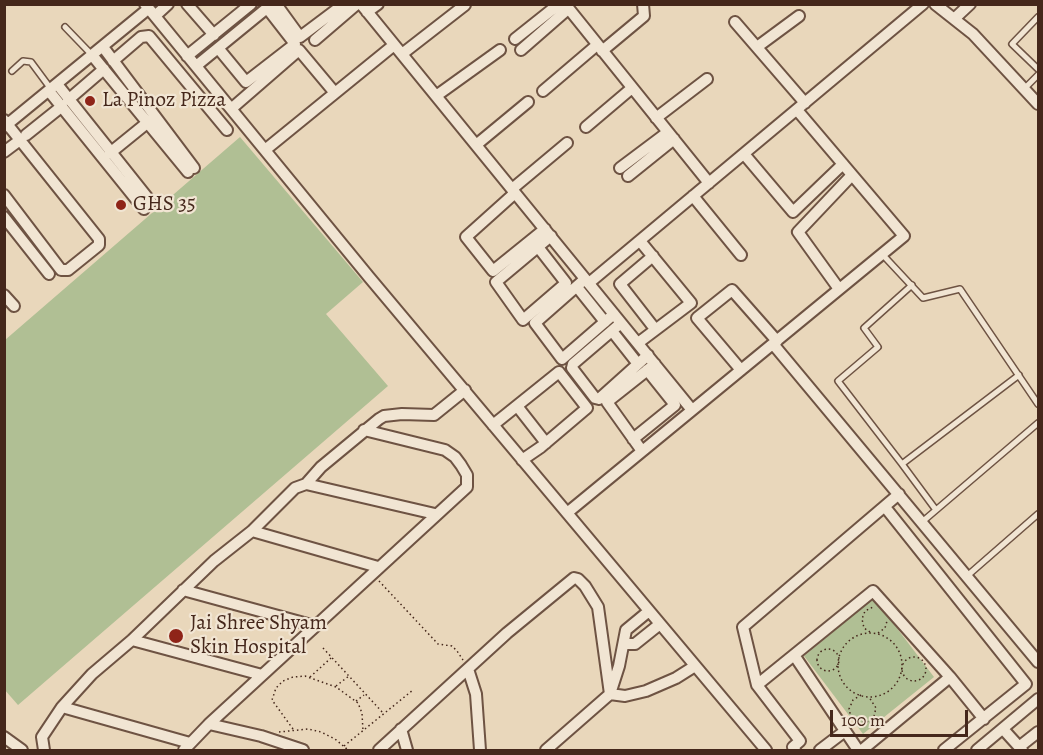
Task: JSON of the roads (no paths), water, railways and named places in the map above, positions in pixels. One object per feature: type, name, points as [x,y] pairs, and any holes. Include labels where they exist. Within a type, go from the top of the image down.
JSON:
[{"type":"street","points":[[104,238],[23,137],[8,123],[149,10],[168,4]]},
{"type":"street","points":[[187,4],[214,35]]},
{"type":"street","points":[[187,56],[251,4]]},
{"type":"street","points":[[276,4],[300,37],[344,4]]},
{"type":"street","points":[[315,40],[362,7],[378,4]]},
{"type":"street","points":[[543,91],[644,16],[643,4]]},
{"type":"street","points":[[621,323],[609,327],[562,359],[535,324],[577,287],[640,241],[923,4]]},
{"type":"street","points":[[935,4],[973,34],[1024,89],[1037,99]]},
{"type":"street","points":[[954,19],[970,4]]},
{"type":"street","points":[[402,54],[465,5]]},
{"type":"street","points":[[564,6],[709,183]]},
{"type":"street","points":[[515,39],[564,6]]},
{"type":"street","points":[[522,50],[564,6]]},
{"type":"street","points":[[362,7],[638,343],[647,363],[675,405],[633,439]]},
{"type":"street","points":[[196,66],[218,48],[267,8],[295,44],[246,82],[218,48]]},
{"type":"street","points":[[149,10],[766,750]]},
{"type":"street","points":[[757,47],[799,16]]},
{"type":"street","points":[[567,513],[904,236],[843,164],[757,47],[735,22]]},
{"type":"street","points":[[113,62],[141,37],[149,36],[227,130]]},
{"type":"street","points":[[265,150],[394,45]]},
{"type":"street","points":[[92,56],[147,123],[191,170],[103,47]]},
{"type":"street","points":[[231,109],[299,50],[335,93]]},
{"type":"street","points":[[436,96],[500,50]]},
{"type":"street","points":[[4,152],[65,104],[104,69]]},
{"type":"street","points":[[656,118],[707,79]]},
{"type":"street","points":[[53,88],[65,104],[147,206],[110,153],[65,104]]},
{"type":"street","points":[[586,127],[632,88]]},
{"type":"street","points":[[476,145],[528,102]]},
{"type":"street","points":[[110,153],[147,123]]},
{"type":"street","points":[[620,168],[671,136]]},
{"type":"street","points":[[628,176],[671,136]]},
{"type":"street","points":[[4,195],[61,270],[68,270],[99,245],[99,239],[23,137]]},
{"type":"street","points":[[548,233],[493,272],[466,237],[567,143]]},
{"type":"street","points":[[744,154],[794,212],[843,164]]},
{"type":"street","points":[[839,289],[798,232],[852,175]]},
{"type":"street","points":[[693,196],[741,255]]},
{"type":"street","points":[[4,217],[49,274]]},
{"type":"street","points":[[538,247],[566,283],[523,320],[496,282],[538,247],[548,233]]},
{"type":"street","points":[[638,343],[691,303],[640,241]]},
{"type":"street","points":[[653,256],[620,284],[655,329]]},
{"type":"street","points":[[577,287],[609,327],[692,410]]},
{"type":"street","points":[[741,370],[697,318],[732,290],[1038,662]]},
{"type":"street","points":[[4,295],[14,306]]},
{"type":"street","points":[[614,314],[609,327],[573,364],[572,368],[595,398],[599,399],[647,363]]},
{"type":"street","points":[[642,451],[607,402],[647,363]]},
{"type":"street","points":[[493,425],[559,372],[587,408],[522,460]]},
{"type":"street","points":[[44,750],[42,736],[62,707],[93,674],[214,561],[252,531],[295,488],[306,484],[321,467],[384,416],[434,415],[465,390]]},
{"type":"street","points":[[517,406],[546,443]]},
{"type":"street","points":[[62,707],[187,747],[435,514],[461,495],[467,487],[467,475],[455,457],[445,450],[364,430]]},
{"type":"street","points":[[306,484],[435,514]]},
{"type":"street","points":[[795,750],[793,747],[800,741],[757,685],[743,627],[899,494]]},
{"type":"street","points":[[885,507],[1026,684],[944,750]]},
{"type":"street","points":[[252,531],[375,570]]},
{"type":"street","points":[[379,750],[507,633],[574,578],[585,586],[598,607],[610,694]]},
{"type":"street","points":[[183,590],[315,626]]},
{"type":"street","points":[[757,685],[873,591],[950,676],[984,719]]},
{"type":"street","points":[[546,750],[610,694],[626,630],[649,611]]},
{"type":"street","points":[[624,644],[635,644],[660,624]]},
{"type":"street","points":[[132,640],[262,675]]},
{"type":"street","points":[[794,655],[860,750],[950,676]]},
{"type":"street","points":[[610,694],[625,696],[646,691],[676,678],[695,666]]},
{"type":"street","points":[[466,671],[476,694],[480,750]]},
{"type":"street","points":[[977,750],[1038,699]]},
{"type":"street","points":[[209,724],[261,736],[303,750]]},
{"type":"street","points":[[401,729],[407,750]]},
{"type":"street","points":[[1003,729],[1021,749],[1038,732]]},
{"type":"street","points":[[820,750],[845,731]]},
{"type":"street","points":[[4,737],[22,750]]},
{"type":"lane","points":[[1038,17],[1012,44],[1038,69]]},
{"type":"lane","points":[[65,27],[92,56]]},
{"type":"lane","points":[[12,71],[23,61],[31,62],[53,88]]},
{"type":"lane","points":[[1024,89],[1038,75]]},
{"type":"lane","points":[[882,254],[923,298],[960,289],[1038,404]]},
{"type":"lane","points":[[912,285],[864,328],[878,347],[838,381],[936,510]]},
{"type":"lane","points":[[902,464],[1019,375]]},
{"type":"lane","points":[[922,522],[1038,423]]},
{"type":"lane","points":[[967,576],[1038,514]]},
{"type":"place","name":"La Pinoz Pizza","points":[[90,101]]},
{"type":"place","name":"GHS 35","points":[[121,205]]},
{"type":"place","name":"Jai Shree Shyam Skin Hospital","points":[[176,636]]}]
